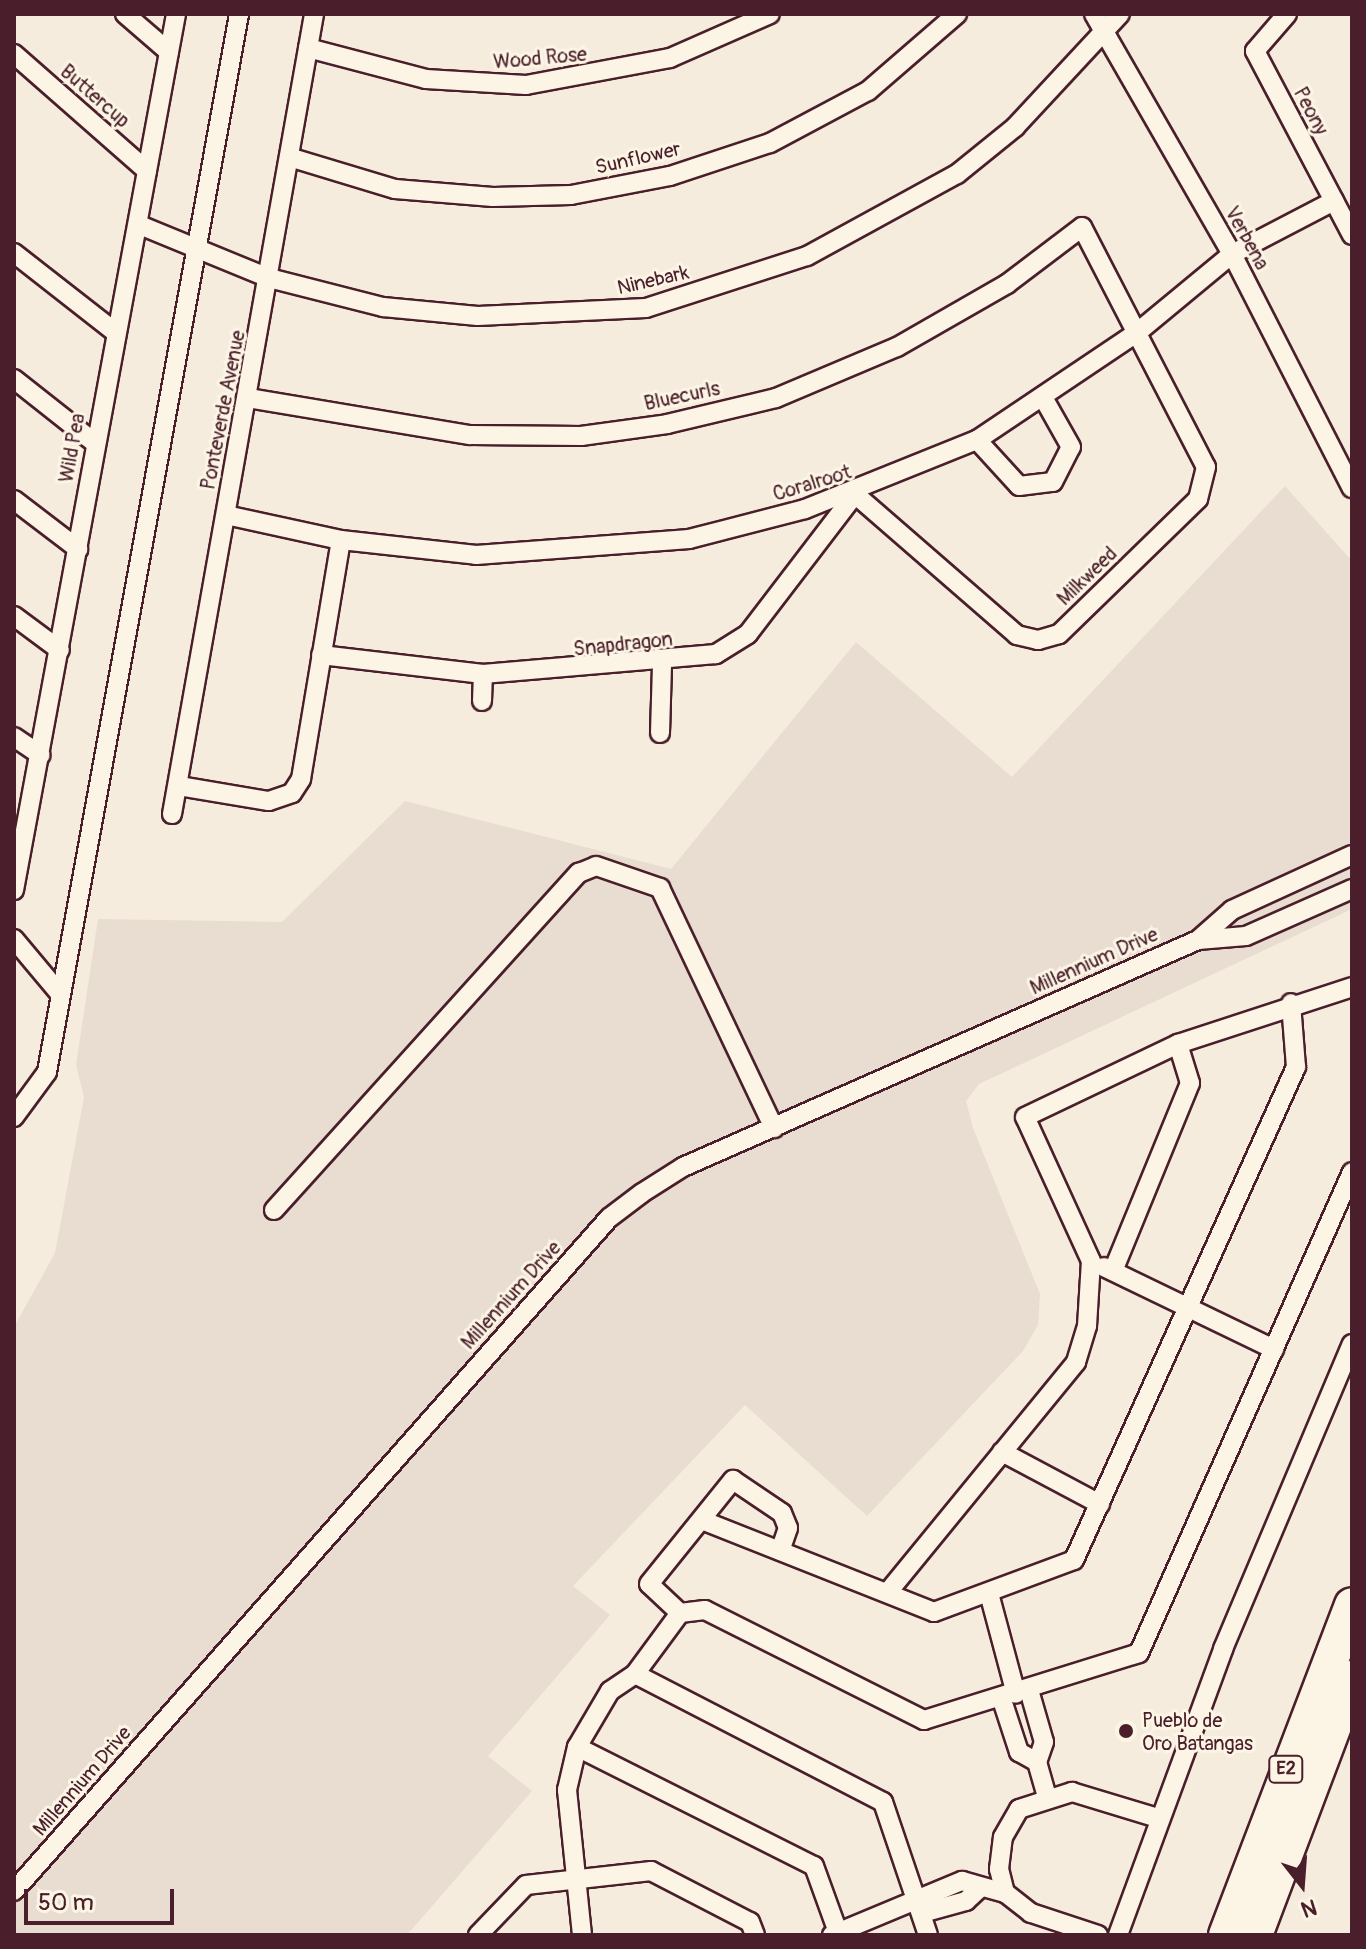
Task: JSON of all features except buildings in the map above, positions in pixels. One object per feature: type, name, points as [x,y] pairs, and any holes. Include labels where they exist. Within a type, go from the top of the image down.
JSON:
[{"type":"highway","name":"E2","points":[[1226,1935],[1352,1605]]},
{"type":"highway","name":"E2","points":[[1255,1935],[1352,1678]]},
{"type":"street","points":[[125,14],[169,52]]},
{"type":"street","name":"Wild Pea","points":[[14,890],[41,755],[115,332],[142,226],[147,171],[176,14]]},
{"type":"street","points":[[14,1117],[47,1072],[239,14]]},
{"type":"street","name":"Ponteverde Avenue","points":[[172,814],[314,14]]},
{"type":"street","name":"Wood Rose","points":[[308,48],[426,79],[526,85],[670,58],[770,14]]},
{"type":"street","name":"Sunflower","points":[[289,157],[395,189],[493,197],[571,195],[670,176],[770,143],[868,91],[957,14]]},
{"type":"street","name":"Verbena","points":[[1094,14],[1232,254],[1352,488]]},
{"type":"street","name":"Ninebark","points":[[142,226],[269,278],[383,307],[478,316],[646,308],[734,282],[880,222],[957,174],[1015,127],[1120,14]]},
{"type":"street","name":"Peony","points":[[1287,14],[1255,51],[1352,235]]},
{"type":"street","name":"Buttercup","points":[[14,54],[147,171]]},
{"type":"street","name":"Coralroot","points":[[226,515],[341,540],[476,555],[570,553],[689,539],[855,494],[977,440],[1044,399],[1139,331],[1232,254],[1334,201]]},
{"type":"street","name":"Milkweed","points":[[855,494],[1017,635],[1038,640],[1059,634],[1198,499],[1204,483],[1198,444],[1082,227]]},
{"type":"street","name":"Bluecurls","points":[[248,398],[470,435],[581,436],[667,424],[776,398],[897,347],[1007,284],[1082,227]]},
{"type":"street","points":[[14,253],[115,332]]},
{"type":"street","points":[[14,379],[95,443]]},
{"type":"street","points":[[977,440],[1019,486],[1053,482],[1071,447],[1044,399]]},
{"type":"street","name":"Snapdragon","points":[[321,655],[483,674],[662,664],[735,646],[855,494]]},
{"type":"street","points":[[14,500],[78,549]]},
{"type":"street","points":[[179,786],[269,801],[292,793],[301,779],[341,540]]},
{"type":"street","points":[[14,616],[60,650]]},
{"type":"street","points":[[660,733],[662,664]]},
{"type":"street","points":[[482,701],[483,674]]},
{"type":"street","points":[[14,737],[41,755]]},
{"type":"street","name":"Millennium Drive","points":[[14,1891],[609,1218],[683,1167],[1198,940],[1232,910],[1352,855]]},
{"type":"street","points":[[274,1210],[579,873],[596,866],[660,888],[774,1128]]},
{"type":"street","name":"Millennium Drive","points":[[1198,940],[1246,936],[1352,889]]},
{"type":"street","points":[[14,939],[61,995]]},
{"type":"street","points":[[888,1592],[1076,1362],[1087,1326],[1091,1261],[1025,1117],[1178,1044],[1291,1003],[1352,987]]},
{"type":"street","points":[[704,1521],[934,1612],[990,1597],[1074,1560],[1296,1067],[1291,1003]]},
{"type":"street","points":[[1113,1271],[1190,1083],[1178,1044]]},
{"type":"street","points":[[582,1935],[567,1790],[577,1747],[610,1691],[635,1674],[680,1613],[705,1610],[905,1715],[924,1720],[1016,1694],[1139,1653],[1352,1172]]},
{"type":"street","points":[[1091,1261],[1191,1306],[1274,1349]]},
{"type":"street","points":[[1118,1935],[1158,1818],[1352,1344]]},
{"type":"street","points":[[1002,1452],[1100,1504]]},
{"type":"street","points":[[680,1613],[649,1584],[704,1521],[733,1480],[782,1513],[788,1528],[780,1551]]},
{"type":"street","points":[[990,1597],[1016,1694],[1019,1752],[1037,1762]]},
{"type":"street","points":[[635,1674],[883,1802],[922,1907],[928,1935]]},
{"type":"street","points":[[1016,1694],[1044,1742],[1037,1762],[1047,1796]]},
{"type":"street","points":[[577,1747],[814,1866],[836,1934],[922,1907],[962,1881],[979,1889],[1005,1893],[1031,1913],[1098,1935]]},
{"type":"street","points":[[1005,1893],[999,1869],[1003,1837],[1019,1809],[1047,1796],[1102,1798],[1158,1818]]},
{"type":"street","points":[[478,1935],[526,1885],[574,1877],[651,1871],[750,1922],[755,1935]]},
{"type":"shaded area","points":[[1285,486],[1352,561],[1352,909],[979,1084],[966,1101],[973,1128],[1040,1294],[1038,1325],[1023,1351],[867,1516],[745,1405],[573,1586],[610,1615],[488,1756],[532,1791],[407,1935],[14,1935],[14,1327],[55,1253],[84,1097],[76,1065],[98,919],[282,922],[405,801],[671,869],[856,642],[1012,777]]},
{"type":"place","name":"Pueblo de Oro Batangas","points":[[1126,1731]]}]
